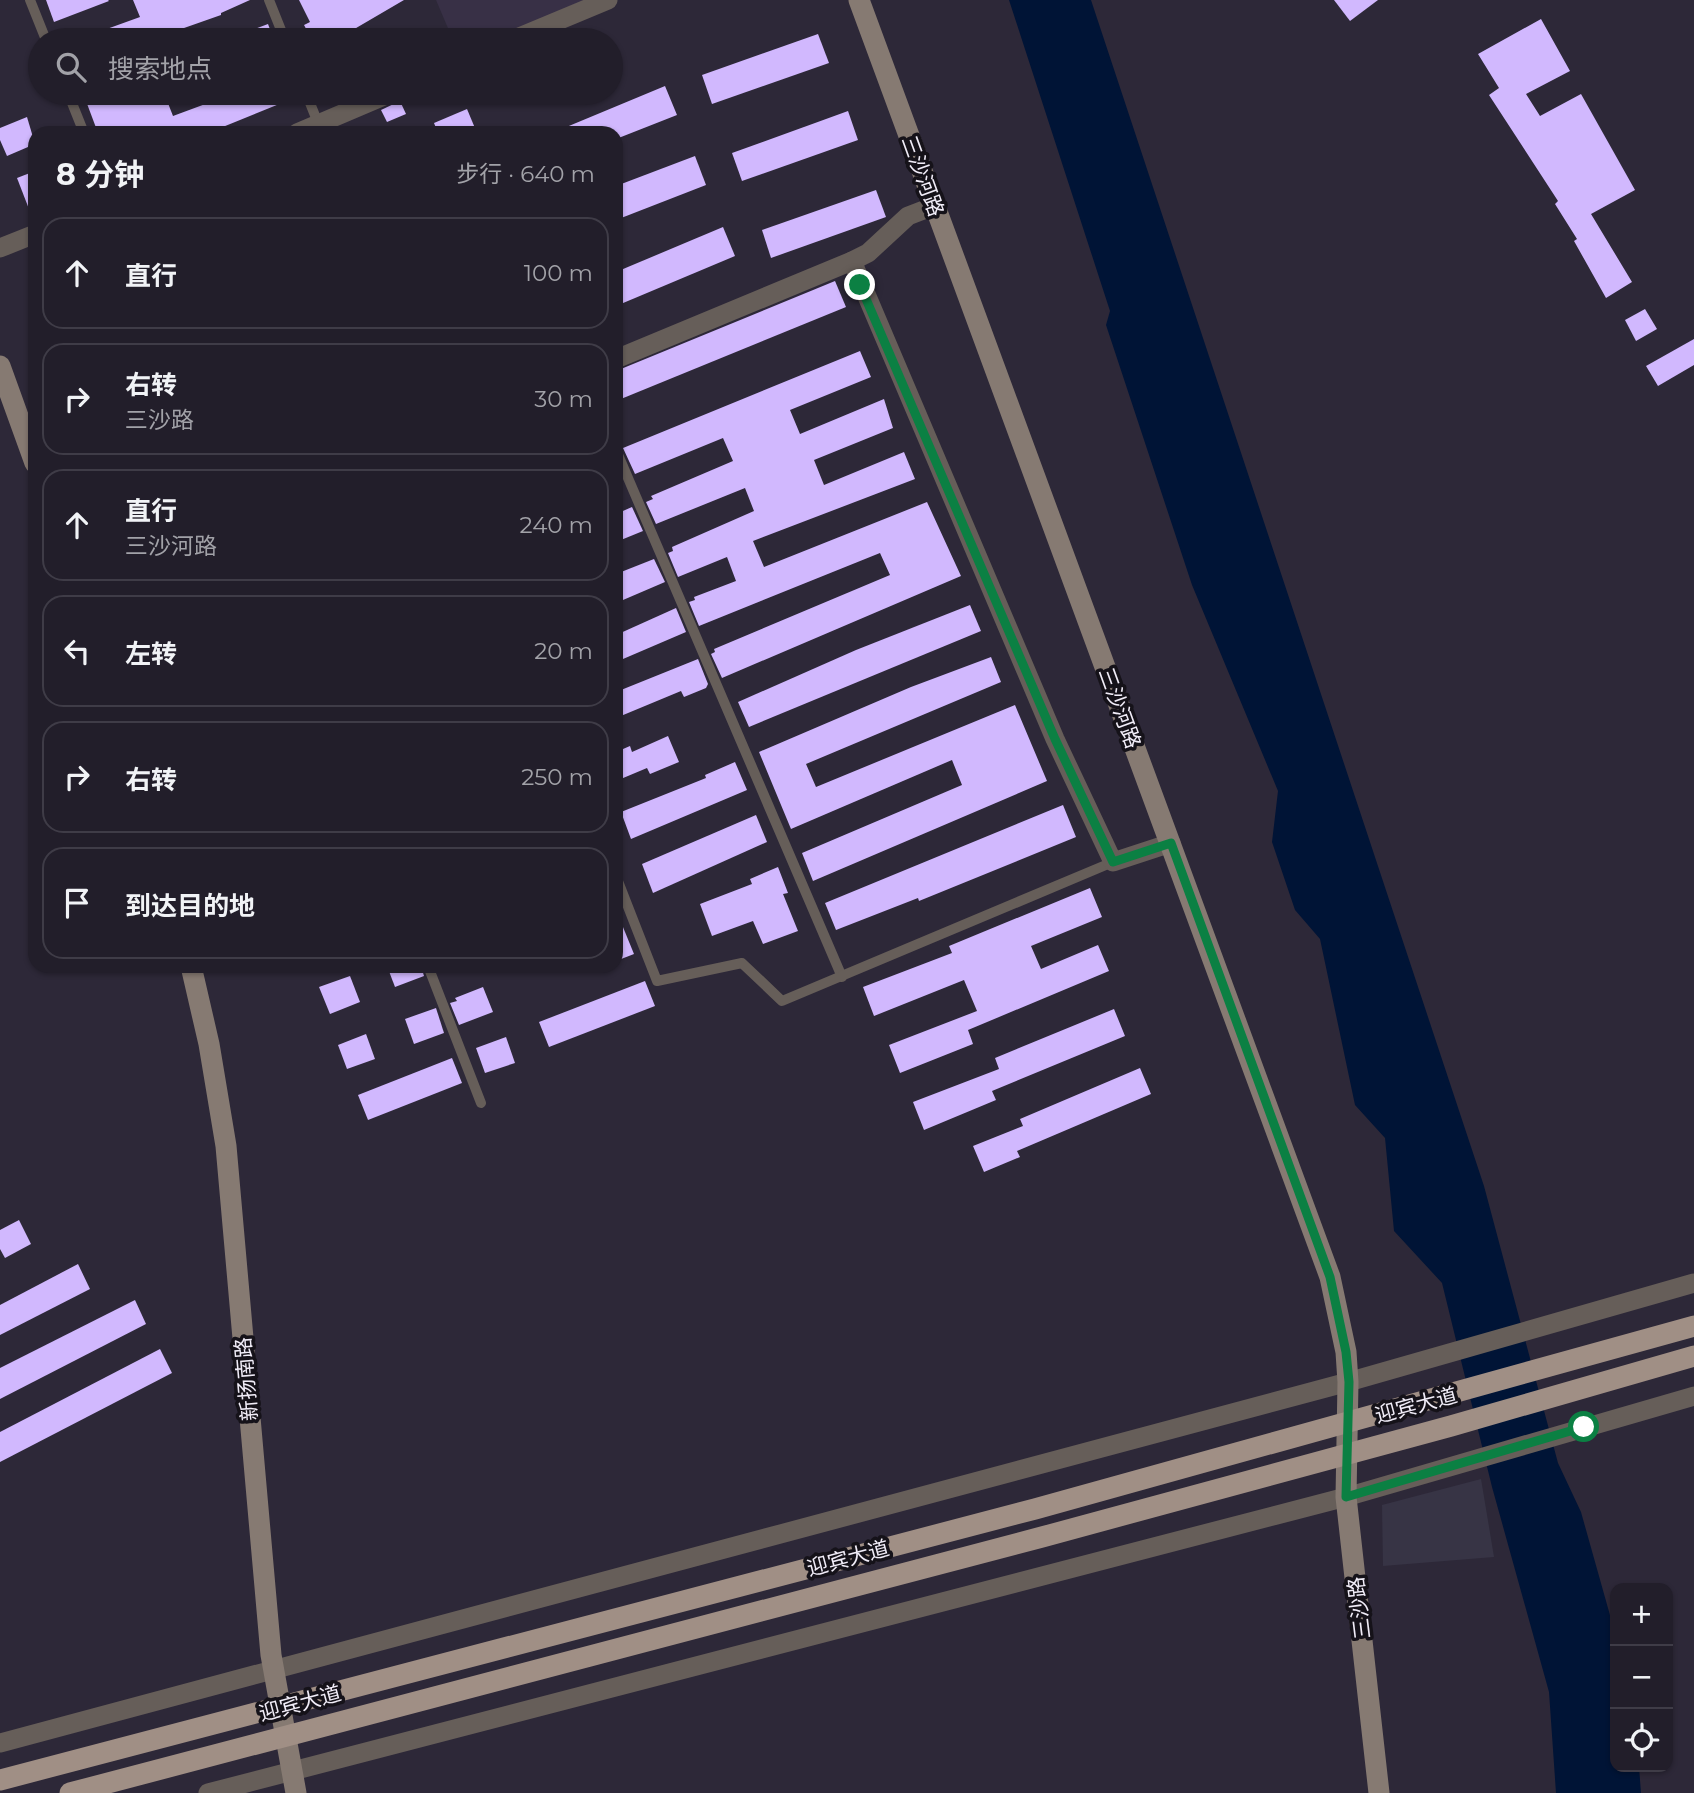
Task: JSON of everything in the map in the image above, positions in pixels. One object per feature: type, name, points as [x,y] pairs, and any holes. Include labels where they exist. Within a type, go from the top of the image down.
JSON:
[{"type":"main road","name":"迎宾大道","points":[[0,1780],[1035,1509],[1694,1326]]},
{"type":"main road","name":"迎宾大道","points":[[70,1793],[1451,1426],[1694,1356]]},
{"type":"main road","points":[[1035,1509],[1042,1536]]},
{"type":"street","points":[[541,28],[608,0]]},
{"type":"street","name":"三沙河路","points":[[859,0],[1330,1277],[1346,1352],[1349,1382],[1348,1423]]},
{"type":"street","points":[[327,126],[368,105]]},
{"type":"street","points":[[623,356],[852,261],[868,253],[908,216],[934,206]]},
{"type":"street","points":[[0,248],[28,237]]},
{"type":"street","points":[[852,261],[1055,739],[1113,862],[1171,843]]},
{"type":"street","points":[[0,366],[28,444]]},
{"type":"street","name":"新扬南路","points":[[193,973],[209,1044],[226,1146],[274,1672],[296,1793]]},
{"type":"street","points":[[0,1743],[274,1672],[1349,1382],[1694,1283]]},
{"type":"street","points":[[208,1793],[1346,1497],[1694,1396]]},
{"type":"street","name":"三沙路","points":[[1348,1423],[1346,1497],[1379,1793]]},
{"type":"lane","points":[[30,0],[41,28]]},
{"type":"lane","points":[[268,0],[280,28]]},
{"type":"lane","points":[[73,105],[81,126]]},
{"type":"lane","points":[[311,105],[320,126]]},
{"type":"lane","points":[[623,466],[842,977]]},
{"type":"lane","points":[[623,894],[657,981],[742,962],[782,1001],[1113,862]]},
{"type":"lane","points":[[431,973],[481,1103]]},
{"type":"shaded area","points":[[436,0],[585,0],[518,28],[448,28]]},
{"type":"shaded area","points":[[1481,1479],[1494,1557],[1383,1566],[1382,1505]]},
{"type":"water","points":[[1009,0],[1091,0],[1484,1186],[1558,1463],[1581,1512],[1610,1615],[1610,1772],[1639,1772],[1641,1793],[1556,1793],[1549,1692],[1492,1487],[1442,1283],[1394,1231],[1385,1138],[1355,1105],[1320,939],[1295,910],[1272,842],[1278,791],[1192,585],[1106,325],[1110,311]]},
{"type":"building","points":[[46,0],[108,0],[109,1],[54,22]]},
{"type":"building","points":[[133,0],[250,0],[221,15],[184,28],[110,28],[140,17]]},
{"type":"building","points":[[299,0],[404,0],[356,28],[306,28],[304,25],[310,22]]},
{"type":"building","points":[[1334,0],[1378,0],[1350,21]]},
{"type":"building","points":[[1541,19],[1570,71],[1526,94],[1540,116],[1581,94],[1635,190],[1591,214],[1632,282],[1606,298],[1574,241],[1577,239],[1555,204],[1558,201],[1489,95],[1499,88],[1478,54]]},
{"type":"building","points":[[818,34],[829,63],[712,104],[702,75]]},
{"type":"building","points":[[665,86],[677,115],[623,136],[623,126],[569,126],[623,105]]},
{"type":"building","points":[[88,105],[169,105],[173,116],[203,105],[277,105],[225,126],[95,126]]},
{"type":"building","points":[[392,105],[402,105],[406,114],[387,122],[381,110]]},
{"type":"building","points":[[467,109],[474,126],[435,126],[434,123]]},
{"type":"building","points":[[848,111],[858,140],[742,181],[732,153]]},
{"type":"building","points":[[27,117],[30,126],[28,147],[7,156],[0,140],[0,128]]},
{"type":"building","points":[[695,156],[706,185],[623,217],[623,183]]},
{"type":"building","points":[[28,174],[28,206],[17,178]]},
{"type":"building","points":[[876,190],[886,217],[771,258],[762,230]]},
{"type":"building","points":[[723,227],[735,256],[623,303],[623,269]]},
{"type":"building","points":[[835,281],[846,307],[623,398],[623,368]]},
{"type":"building","points":[[1645,309],[1657,329],[1636,341],[1625,320]]},
{"type":"building","points":[[1694,339],[1694,365],[1658,386],[1646,366]]},
{"type":"building","points":[[860,351],[871,377],[790,410],[800,434],[884,399],[893,428],[814,460],[824,485],[904,452],[915,479],[753,541],[764,567],[927,502],[961,576],[722,678],[711,654],[715,652],[714,649],[890,575],[880,553],[699,626],[689,602],[695,600],[694,597],[736,581],[727,557],[678,577],[668,553],[673,551],[672,547],[754,511],[745,488],[656,524],[646,502],[653,499],[651,496],[733,461],[723,438],[635,474],[623,448]]},
{"type":"building","points":[[632,507],[643,531],[623,539],[623,511]]},
{"type":"building","points":[[654,559],[665,582],[623,600],[623,571]]},
{"type":"building","points":[[970,605],[981,631],[749,727],[738,702],[856,650]]},
{"type":"building","points":[[676,608],[686,632],[623,659],[623,632]]},
{"type":"building","points":[[991,657],[1001,682],[806,764],[816,787],[1015,705],[1047,781],[813,881],[802,853],[962,785],[952,760],[791,829],[759,752],[911,687]]},
{"type":"building","points":[[698,659],[708,684],[706,688],[684,697],[681,691],[623,715],[623,689]]},
{"type":"building","points":[[668,736],[679,762],[650,774],[647,768],[623,778],[623,749],[630,746],[632,752]]},
{"type":"building","points":[[735,762],[747,790],[631,839],[623,811],[706,778],[705,775]]},
{"type":"building","points":[[1063,805],[1076,837],[919,901],[918,898],[836,930],[825,903]]},
{"type":"building","points":[[756,815],[767,842],[653,893],[642,864]]},
{"type":"building","points":[[778,867],[788,893],[783,894],[798,931],[763,944],[753,921],[712,936],[700,904],[752,884],[750,879]]},
{"type":"building","points":[[1090,888],[1102,917],[1031,946],[1041,969],[1098,945],[1109,971],[968,1030],[973,1044],[900,1073],[889,1045],[977,1011],[964,980],[874,1016],[863,987],[952,953],[949,946]]},
{"type":"building","points":[[623,927],[634,954],[623,958]]},
{"type":"building","points":[[390,973],[423,973],[424,976],[395,987]]},
{"type":"building","points":[[350,976],[360,1002],[330,1014],[319,987]]},
{"type":"building","points":[[645,981],[655,1006],[549,1047],[539,1022]]},
{"type":"building","points":[[483,987],[493,1012],[459,1025],[450,1003],[457,1001],[455,998]]},
{"type":"building","points":[[436,1008],[444,1033],[414,1044],[405,1019]]},
{"type":"building","points":[[1114,1009],[1125,1036],[992,1091],[996,1100],[924,1130],[913,1102],[999,1069],[995,1058]]},
{"type":"building","points":[[366,1034],[375,1059],[347,1069],[338,1045]]},
{"type":"building","points":[[506,1037],[515,1063],[485,1073],[476,1048]]},
{"type":"building","points":[[452,1058],[462,1083],[368,1120],[358,1095]]},
{"type":"building","points":[[1140,1068],[1151,1094],[1017,1151],[1020,1157],[984,1172],[973,1146],[1023,1126],[1020,1119]]},
{"type":"building","points":[[19,1220],[31,1244],[5,1258],[0,1249],[0,1230]]},
{"type":"building","points":[[78,1264],[90,1289],[0,1335],[0,1305]]},
{"type":"building","points":[[135,1300],[146,1324],[0,1399],[0,1368]]},
{"type":"building","points":[[160,1349],[172,1373],[0,1462],[0,1432]]},
{"type":"route","points":[[860,285],[1055,739],[1113,862],[1171,843],[1330,1277],[1346,1352],[1349,1382],[1346,1497],[1584,1427]]}]
